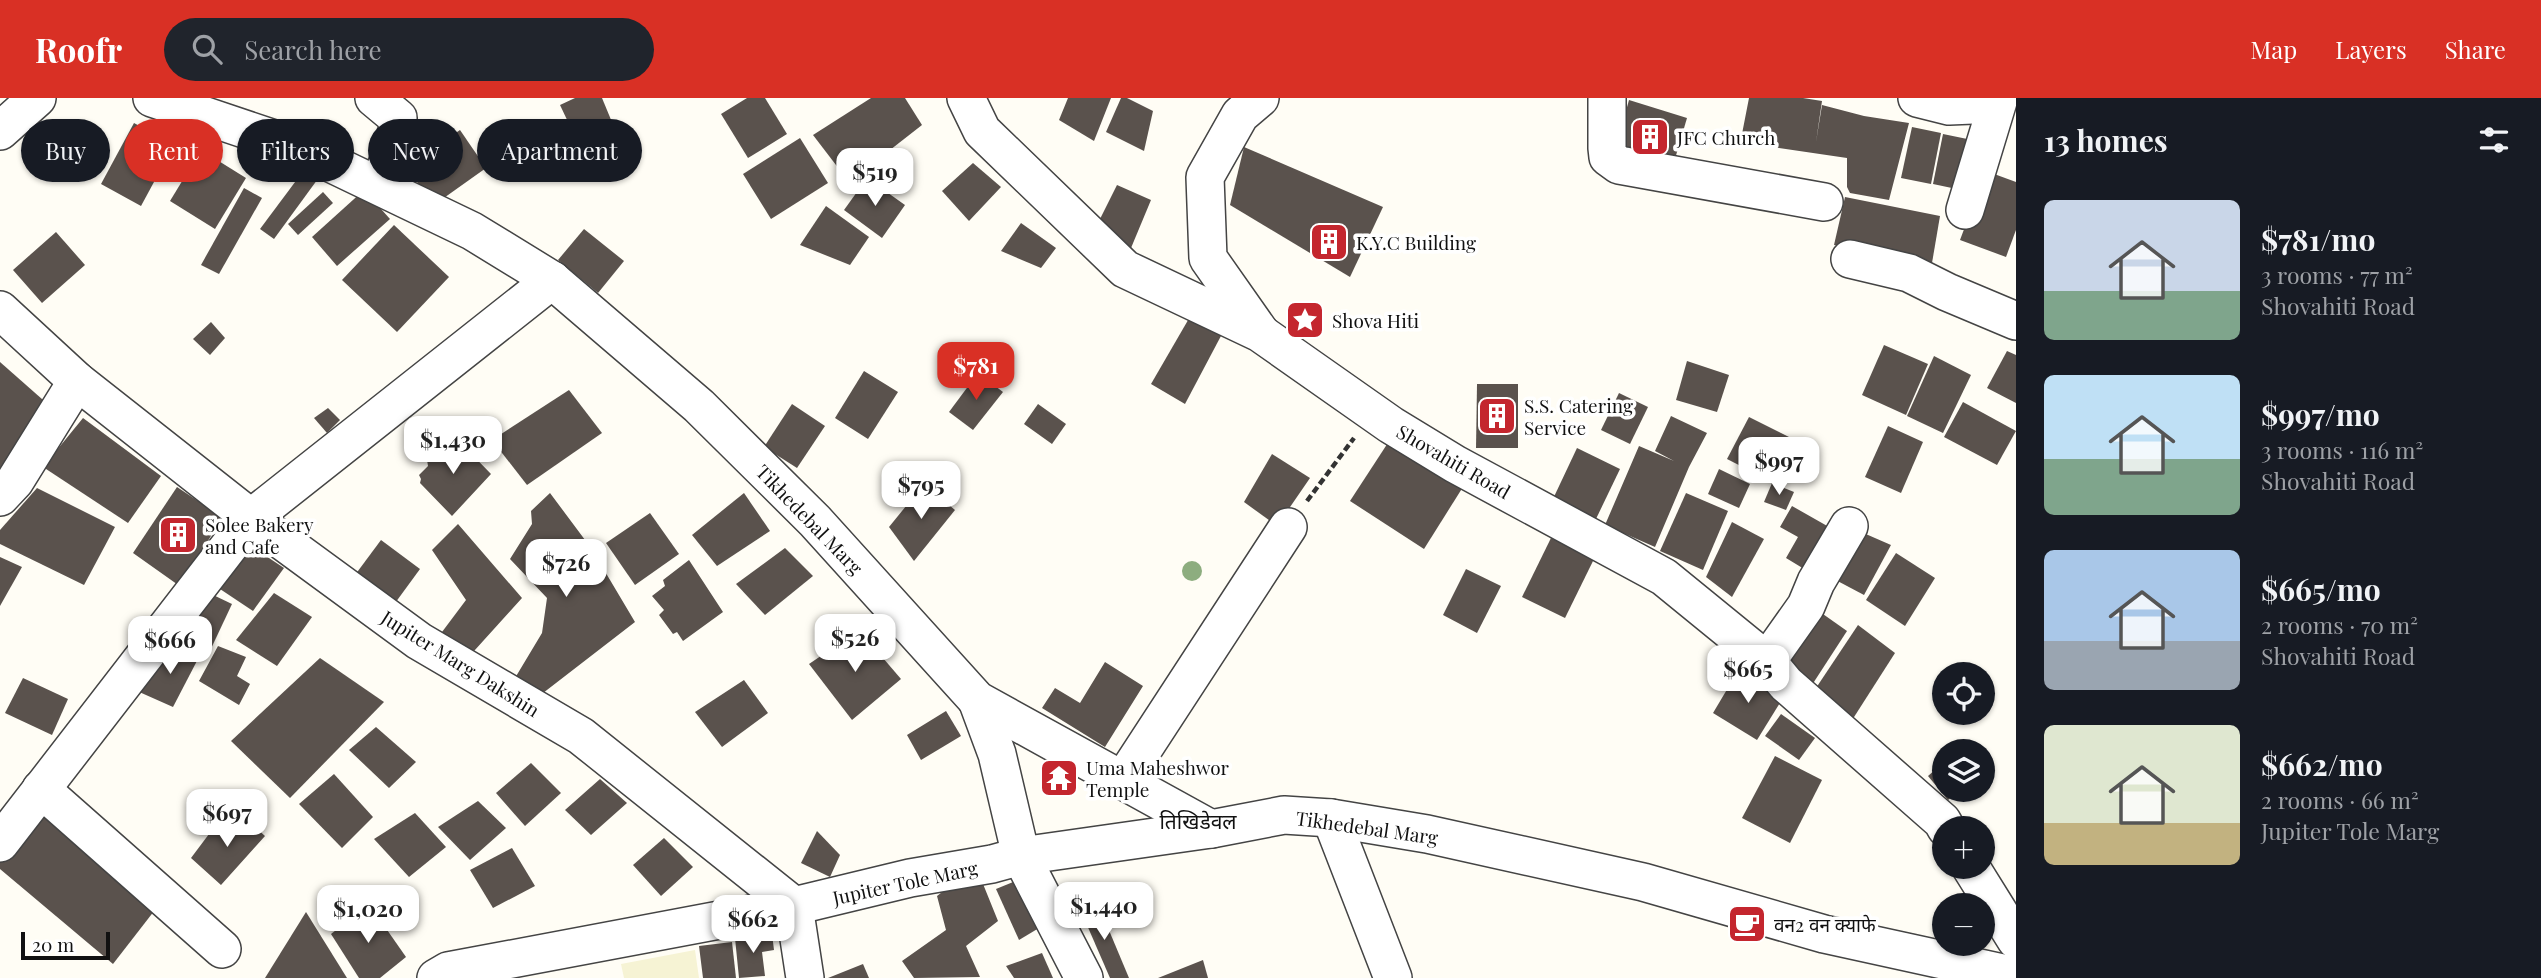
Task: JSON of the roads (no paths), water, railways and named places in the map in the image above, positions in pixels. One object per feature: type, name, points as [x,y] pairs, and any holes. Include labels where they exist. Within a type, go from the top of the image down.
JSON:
[{"type":"street","points":[[0,131],[37,98]]},
{"type":"street","name":"Tikhedebal Marg","points":[[152,98],[295,146],[472,231],[551,280],[699,406],[815,521],[977,700],[1211,829],[1284,815],[1331,818],[1427,834],[1643,882],[1824,934],[2016,976]]},
{"type":"street","points":[[374,98],[398,118],[396,145],[378,185]]},
{"type":"street","name":"Shovahiti Road","points":[[967,98],[982,131],[1125,269],[1260,333],[1391,425],[1455,464],[1664,577],[1767,661],[1786,684],[1936,816]]},
{"type":"street","points":[[1260,98],[1240,115],[1205,177],[1208,258],[1260,333]]},
{"type":"street","points":[[1606,98],[1608,157],[1619,165],[1824,202]]},
{"type":"street","points":[[1917,98],[1948,106],[1984,100],[1965,210]]},
{"type":"street","points":[[1850,258],[1909,273],[2016,321]]},
{"type":"street","points":[[0,843],[251,518],[551,280]]},
{"type":"street","name":"Jupiter Marg Dakshin","points":[[0,310],[77,381],[251,518],[419,641],[581,736],[794,906]]},
{"type":"street","points":[[0,497],[15,481],[77,381]]},
{"type":"street","points":[[1767,661],[1806,606],[1816,582],[1849,526]]},
{"type":"street","points":[[1123,780],[1288,527]]},
{"type":"street","points":[[977,700],[996,754],[1021,856],[1084,978]]},
{"type":"street","points":[[41,789],[222,949]]},
{"type":"street","points":[[1331,818],[1393,978]]},
{"type":"street","name":"Jupiter Tole Marg","points":[[436,978],[448,971],[794,906],[910,878],[992,864],[1021,856],[1211,829]]},
{"type":"street","points":[[1978,879],[2016,940]]},
{"type":"street","points":[[794,906],[805,978]]},
{"type":"place","name":"JFC Church","points":[[1650,137]]},
{"type":"place","name":"K.Y.C Building","points":[[1329,242]]},
{"type":"place","name":"Shova Hiti","points":[[1305,320]]},
{"type":"place","name":"S.S. Catering Service","points":[[1497,416]]},
{"type":"place","name":"Solee Bakery and Cafe","points":[[178,535]]},
{"type":"place","name":"Uma Maheshwor Temple","points":[[1059,778]]},
{"type":"place","name":"वन2 वन क्याफे","points":[[1747,924]]},
{"type":"district","name":"तिखिडेवल","points":[[1198,820]]}]
